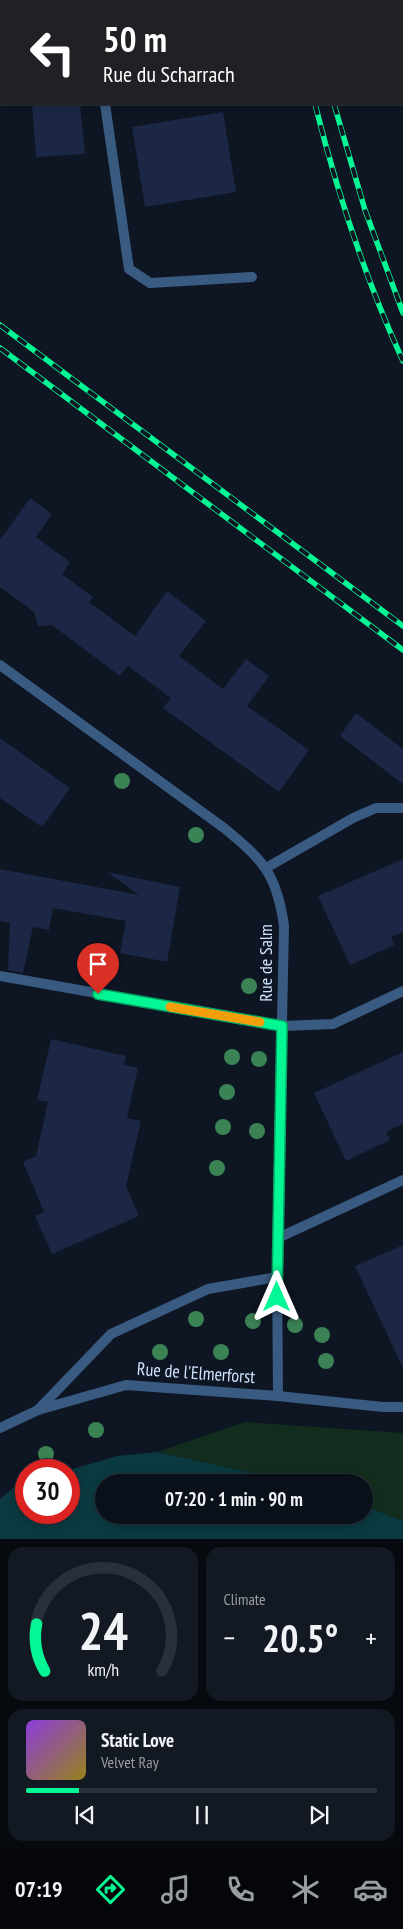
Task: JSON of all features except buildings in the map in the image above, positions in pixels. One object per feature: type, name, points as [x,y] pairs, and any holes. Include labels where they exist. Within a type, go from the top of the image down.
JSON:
[{"type":"street","points":[[105,105],[129,269],[150,283],[252,276]]},
{"type":"street","name":"Rue de Salm","points":[[0,665],[224,828],[253,852],[266,868],[276,888],[284,926],[277,1277],[278,1396]]},
{"type":"street","points":[[266,868],[353,818],[376,808],[403,808]]},
{"type":"street","points":[[0,976],[282,1026],[333,1024],[403,992]]},
{"type":"street","points":[[278,1238],[403,1180]]},
{"type":"street","points":[[38,1410],[111,1334],[208,1290],[277,1277]]},
{"type":"street","name":"Rue de l'Elmerforst","points":[[0,1428],[38,1410],[126,1384],[278,1396],[383,1407],[403,1407]]},
{"type":"shaded area","points":[[245,1422],[403,1433],[403,1521],[373,1509],[373,1474],[257,1474],[157,1452]]},
{"type":"shaded area","points":[[157,1452],[257,1474],[95,1474],[95,1524],[373,1524],[373,1509],[403,1521],[403,1539],[0,1539],[0,1499],[15,1486],[15,1524],[80,1524],[80,1467],[117,1456]]},
{"type":"railway","points":[[315,105],[353,234],[376,298],[403,361]]},
{"type":"railway","points":[[334,105],[365,210],[403,313]]},
{"type":"railway","points":[[0,325],[403,626]]},
{"type":"railway","points":[[0,348],[403,650]]},
{"type":"slow traffic","points":[[170,1007],[260,1022]]},
{"type":"route","points":[[98,994],[282,1026],[277,1297]]}]
